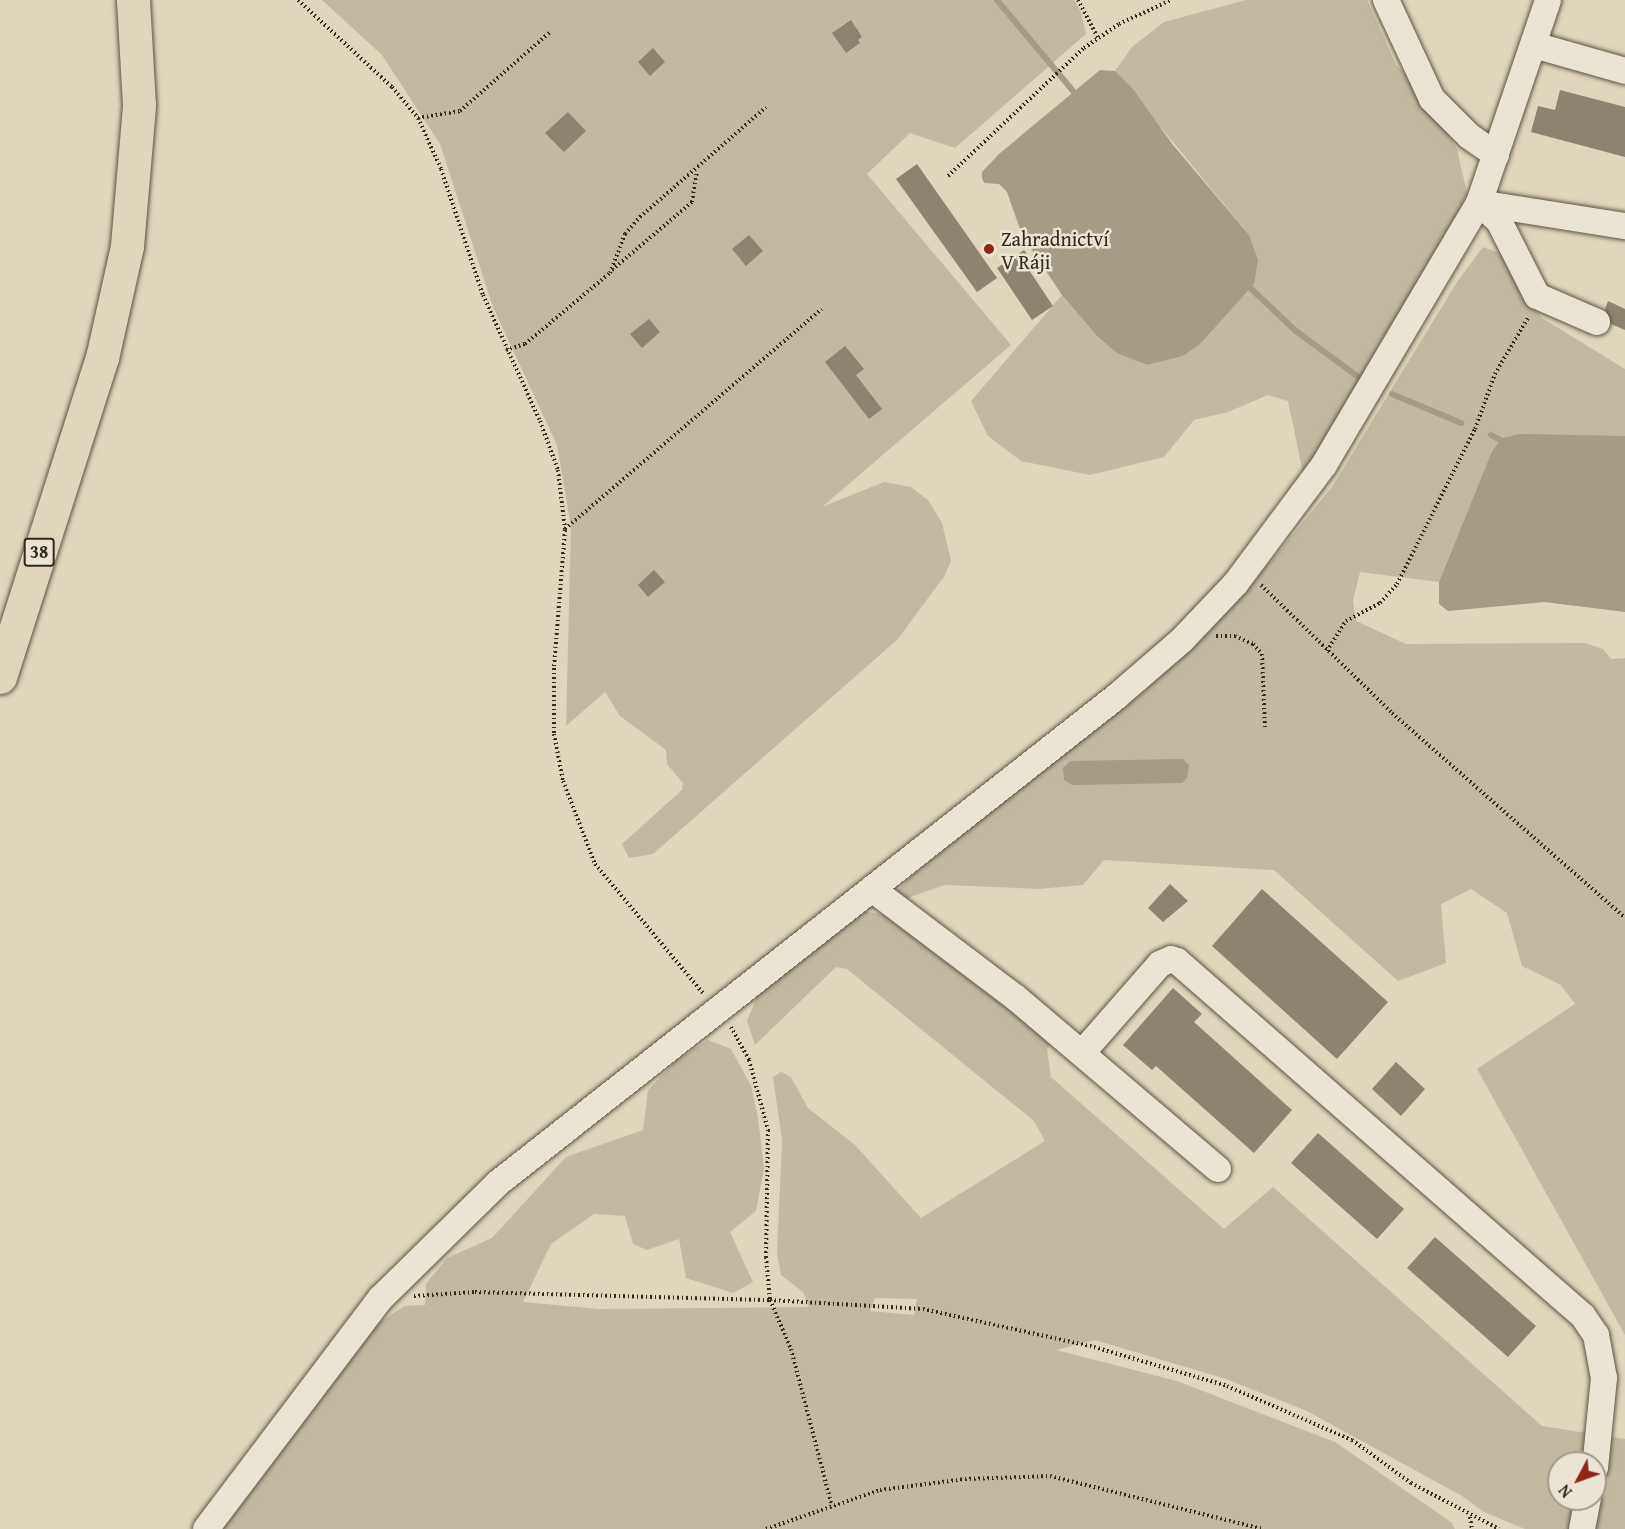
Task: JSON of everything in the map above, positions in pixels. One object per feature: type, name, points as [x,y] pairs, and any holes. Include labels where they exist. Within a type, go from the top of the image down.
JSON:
[{"type":"main road","name":"38","points":[[0,677],[102,358],[127,246],[139,105],[134,0]]},
{"type":"street","points":[[1386,0],[1432,99],[1496,155]]},
{"type":"street","points":[[206,1529],[381,1298],[498,1183],[721,1012],[872,889],[1116,697],[1182,640],[1245,569],[1324,465],[1479,202],[1548,0]]},
{"type":"street","points":[[1534,45],[1625,71]]},
{"type":"street","points":[[1479,202],[1625,226]]},
{"type":"street","points":[[1479,202],[1499,221],[1540,298],[1597,322]]},
{"type":"street","points":[[872,889],[1082,1053],[1218,1169]]},
{"type":"street","points":[[1082,1053],[1160,964],[1171,959],[1177,961],[1584,1316],[1596,1335],[1604,1378],[1597,1451]]},
{"type":"street","points":[[1582,1529],[1586,1511]]},
{"type":"path","points":[[298,0],[347,42],[418,118],[441,170],[483,295],[540,421],[558,470],[565,530],[554,679],[554,734],[563,781],[595,864],[674,962],[721,1012],[749,1060],[768,1130],[766,1257],[770,1300],[791,1349],[832,1506]]},
{"type":"path","points":[[1078,0],[1098,38]]},
{"type":"path","points":[[948,176],[1098,38],[1119,24],[1171,0]]},
{"type":"path","points":[[418,118],[460,111],[551,31]]},
{"type":"path","points":[[610,273],[625,234],[766,107]]},
{"type":"path","points":[[506,350],[525,344],[692,202],[697,169]]},
{"type":"path","points":[[1327,651],[1346,621],[1380,603],[1397,584],[1475,429],[1496,374],[1540,298]]},
{"type":"path","points":[[565,530],[822,309]]},
{"type":"path","points":[[1245,569],[1327,651],[1625,918]]},
{"type":"path","points":[[1182,640],[1235,636],[1253,644],[1262,654],[1265,730]]},
{"type":"path","points":[[381,1298],[475,1292],[770,1300],[923,1309],[1094,1347],[1227,1386],[1352,1440],[1411,1483],[1470,1516],[1499,1529]]},
{"type":"path","points":[[766,1529],[891,1488],[965,1479],[1050,1476],[1263,1529]]},
{"type":"path","points":[[1470,1516],[1472,1529]]},
{"type":"shaded area","points":[[322,0],[1074,0],[1080,10],[1086,34],[955,148],[910,133],[867,174],[1011,345],[822,507],[884,482],[911,487],[928,500],[942,523],[951,561],[945,575],[898,639],[653,854],[629,858],[622,844],[682,790],[683,783],[667,764],[666,750],[620,716],[605,692],[566,726],[571,526],[557,445],[493,307],[440,144],[382,55]]},
{"type":"shaded area","points":[[1246,0],[1367,0],[1396,65],[1423,92],[1457,149],[1467,193],[1447,246],[1304,478],[1288,401],[1268,395],[1228,412],[1194,420],[1164,457],[1090,475],[1021,461],[988,436],[971,401],[1062,295],[1097,336],[1147,365],[1183,356],[1199,344],[1254,284],[1249,235],[1115,71],[1132,47],[1164,22]]},
{"type":"shaded area","points":[[1100,70],[1115,71],[1133,89],[1173,145],[1249,235],[1258,260],[1254,284],[1200,344],[1183,356],[1147,365],[1117,353],[1097,336],[1062,295],[1022,235],[1007,192],[999,184],[984,183],[982,178],[982,172],[999,154]]},
{"type":"shaded area","points":[[1483,247],[1502,254],[1542,318],[1625,369],[1625,436],[1501,441],[1492,451],[1439,582],[1360,572],[1353,601],[1356,621],[1406,644],[1585,643],[1603,649],[1611,659],[1625,658],[1625,1335],[1477,1069],[1575,1004],[1561,985],[1522,966],[1507,913],[1471,889],[1441,904],[1446,963],[1398,981],[1274,870],[1104,860],[1083,885],[1039,889],[945,885],[901,900],[897,892],[912,875],[1087,734],[1220,615],[1272,560],[1332,487],[1457,282]]},
{"type":"shaded area","points":[[1520,434],[1625,436],[1625,612],[1544,602],[1448,611],[1439,604],[1439,582],[1492,451],[1502,438]]},
{"type":"shaded area","points":[[1183,759],[1189,765],[1187,778],[1182,783],[1072,785],[1064,780],[1063,768],[1070,761]]},
{"type":"shaded area","points":[[863,911],[884,915],[1053,1042],[1047,1049],[1051,1077],[1224,1229],[1273,1187],[1542,1426],[1593,1434],[1589,1451],[1547,1451],[1547,1511],[1577,1511],[1573,1529],[1525,1529],[1484,1512],[1462,1496],[1307,1411],[1226,1379],[1095,1340],[1056,1350],[1177,1381],[1335,1442],[1451,1522],[1455,1529],[222,1529],[375,1325],[405,1306],[425,1305],[426,1284],[447,1258],[492,1238],[566,1157],[643,1130],[648,1090],[676,1061],[708,1040],[731,1049],[751,1086],[758,1118],[764,1168],[756,1211],[730,1232],[753,1282],[733,1293],[686,1278],[679,1239],[647,1250],[633,1244],[625,1216],[594,1214],[551,1244],[523,1302],[599,1309],[809,1307],[803,1292],[781,1275],[777,1253],[782,1141],[773,1077],[781,1072],[791,1077],[808,1108],[855,1145],[921,1218],[1045,1141],[1034,1121],[847,969],[836,967],[755,1045],[747,1021],[758,995]],"holes":[[[875,1298],[917,1299],[914,1315],[870,1311]]]},
{"type":"shaded area","points":[[1612,1437],[1625,1439],[1625,1529],[1590,1529],[1594,1511],[1607,1511],[1607,1458]]},
{"type":"building","points":[[851,20],[862,37],[858,40],[860,43],[846,53],[832,33]]},
{"type":"building","points":[[653,48],[665,62],[650,76],[638,62]]},
{"type":"building","points":[[1560,90],[1625,107],[1625,157],[1531,132],[1538,106],[1555,110]]},
{"type":"building","points":[[568,112],[586,131],[564,152],[545,133]]},
{"type":"building","points":[[917,164],[997,278],[977,292],[896,179]]},
{"type":"building","points":[[749,235],[763,251],[746,266],[732,249]]},
{"type":"building","points":[[1024,250],[1033,263],[1027,267],[1053,306],[1032,320],[997,268]]},
{"type":"building","points":[[1608,301],[1625,309],[1625,330],[1611,324],[1605,309]]},
{"type":"building","points":[[649,319],[660,332],[642,348],[630,334]]},
{"type":"building","points":[[845,346],[864,369],[856,375],[882,409],[869,419],[825,362]]},
{"type":"building","points":[[654,570],[665,582],[648,597],[638,585]]},
{"type":"building","points":[[1170,884],[1188,901],[1163,922],[1148,908]]},
{"type":"building","points":[[1262,889],[1388,1002],[1337,1059],[1212,946]]},
{"type":"building","points":[[1173,988],[1202,1014],[1194,1022],[1292,1110],[1254,1153],[1156,1066],[1152,1070],[1123,1045]]},
{"type":"building","points":[[1396,1062],[1425,1089],[1401,1116],[1372,1089]]},
{"type":"building","points":[[1318,1133],[1404,1209],[1377,1239],[1291,1163]]},
{"type":"building","points":[[1435,1237],[1536,1326],[1508,1357],[1407,1268]]},
{"type":"waterway","points":[[997,0],[1078,97]]},
{"type":"waterway","points":[[1245,283],[1296,331],[1357,376]]},
{"type":"waterway","points":[[1392,394],[1461,423]]},
{"type":"waterway","points":[[1491,435],[1507,444]]},
{"type":"place","name":"Zahradnictví V Ráji","points":[[989,249]]}]
